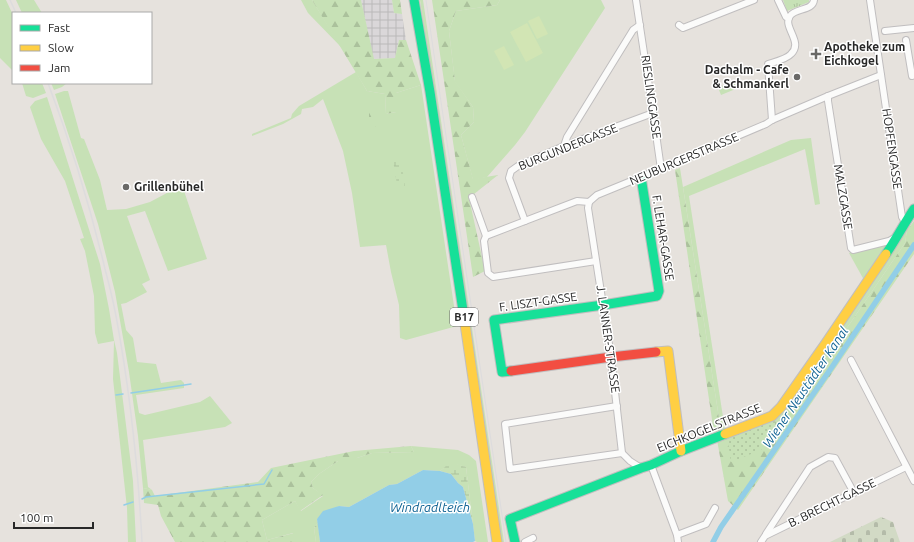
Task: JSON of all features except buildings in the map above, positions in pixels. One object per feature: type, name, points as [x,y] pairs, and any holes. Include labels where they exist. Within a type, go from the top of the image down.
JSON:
[{"type":"street","name":"B17","points":[[414,0],[431,99],[496,542]]},
{"type":"street","name":"RIESLINGGASSE","points":[[636,0],[654,113],[661,169]]},
{"type":"street","points":[[679,25],[683,28],[754,0]]},
{"type":"street","points":[[778,0],[786,17],[789,18]]},
{"type":"street","points":[[772,120],[768,64],[791,55],[796,45],[788,22],[789,18],[792,14],[812,6],[814,0]]},
{"type":"street","name":"HOPFENGASSE","points":[[870,0],[902,217],[905,222]]},
{"type":"street","points":[[564,146],[567,137],[633,30],[640,25]]},
{"type":"street","points":[[885,31],[914,28]]},
{"type":"street","points":[[906,40],[914,77]]},
{"type":"street","name":"NEUBURGERSTRASSE","points":[[486,236],[577,201],[590,202],[597,195],[766,124],[828,96],[882,75]]},
{"type":"street","name":"MALZGASSE","points":[[828,96],[851,248],[853,250],[889,241],[898,236]]},
{"type":"street","name":"BURGUNDERGASSE","points":[[525,221],[508,178],[511,171],[518,166],[564,146],[654,113]]},
{"type":"street","name":"F. LEHAR-GASSE","points":[[603,305],[657,296],[659,291],[641,177]]},
{"type":"street","points":[[472,197],[486,236],[484,241],[488,273],[493,276],[596,261]]},
{"type":"street","name":"J. LANNER-STRASSE","points":[[590,202],[588,208],[611,357],[622,453]]},
{"type":"street","name":"EICHKOGELSTRASSE","points":[[515,542],[510,519],[651,465],[681,451],[772,416],[782,407],[831,336],[898,236],[914,208]]},
{"type":"street","name":"F. LISZT-GASSE","points":[[603,305],[494,320],[502,372],[611,357]]},
{"type":"street","points":[[611,357],[668,351],[681,451]]},
{"type":"street","points":[[851,360],[914,481]]},
{"type":"street","points":[[617,406],[505,424],[510,469],[622,453],[630,461],[641,468]]},
{"type":"street","points":[[761,542],[810,467],[828,457],[835,458],[854,493]]},
{"type":"street","points":[[651,465],[677,535],[678,542]]},
{"type":"street","name":"B. BRECHT-GASSE","points":[[765,536],[906,467]]},
{"type":"street","points":[[677,535],[706,524],[714,508]]},
{"type":"street","points":[[525,542],[532,538]]},
{"type":"shaded area","points":[[361,0],[392,0],[394,13],[402,14],[406,40],[399,40],[395,58],[373,59]]},
{"type":"green space","points":[[0,0],[6,0],[12,13],[12,70],[0,58]]},
{"type":"green space","points":[[16,0],[34,0],[41,12],[22,12]]},
{"type":"green space","points":[[301,0],[312,0],[342,48],[308,13]]},
{"type":"green space","points":[[312,0],[361,0],[374,59],[395,58],[399,40],[406,40],[421,85],[396,93],[396,112],[386,114],[385,94],[367,91]]},
{"type":"green space","points":[[392,0],[400,0],[402,14],[394,13]]},
{"type":"green space","points":[[420,0],[423,0],[504,542],[500,542]]},
{"type":"green space","points":[[432,0],[500,0],[497,5],[456,11],[449,31],[455,81],[473,107],[474,122],[461,135],[473,179],[498,175],[469,198],[485,271],[473,277]]},
{"type":"green space","points":[[500,0],[601,0],[605,8],[525,132],[487,177],[473,180],[461,135],[474,122],[473,107],[455,82],[449,31],[456,11],[497,5]]},
{"type":"green space","points":[[783,0],[809,0],[809,2],[787,11]]},
{"type":"green space","points":[[539,16],[548,34],[537,39],[528,21]]},
{"type":"green space","points":[[527,23],[543,53],[526,62],[510,32]]},
{"type":"green space","points":[[504,46],[514,65],[504,70],[494,51]]},
{"type":"green space","points":[[356,72],[367,91],[385,94],[386,114],[396,112],[396,93],[421,85],[457,326],[406,340],[400,338],[399,305],[386,245],[360,247],[352,193],[343,151],[323,99],[313,107],[302,109],[301,114],[283,124],[252,136],[252,134],[291,118],[292,114],[299,106]]},
{"type":"green space","points":[[734,81],[738,88],[721,95],[719,90],[722,86]]},
{"type":"green space","points":[[22,84],[42,84],[46,93],[33,98],[26,96]]},
{"type":"green space","points":[[51,84],[66,84],[62,87],[54,90]]},
{"type":"green space","points":[[68,91],[81,138],[84,139],[100,180],[107,210],[126,209],[150,202],[182,185],[207,259],[168,271],[145,211],[127,216],[150,280],[142,284],[147,292],[121,304],[126,330],[133,338],[137,362],[156,364],[161,383],[181,380],[184,383],[184,388],[136,395],[139,413],[145,415],[200,402],[210,396],[232,423],[225,427],[143,440],[148,487],[152,490],[143,488],[138,436],[129,372],[115,292],[98,224],[55,94]]},
{"type":"green space","points":[[47,97],[100,264],[109,309],[117,353],[133,481],[136,542],[128,542],[127,508],[113,379],[114,341],[98,344],[95,333],[94,296],[85,251],[80,239],[84,238],[65,181],[41,139],[30,107],[35,101]]},
{"type":"green space","points":[[369,111],[378,132],[375,133],[369,119]]},
{"type":"green space","points":[[811,138],[820,204],[815,205],[805,149],[689,196],[725,430],[721,431],[683,187],[791,140]]},
{"type":"green space","points":[[395,155],[401,160],[405,186],[397,185],[393,160]]},
{"type":"green space","points":[[680,168],[721,431],[714,433],[675,170]]},
{"type":"green space","points":[[914,221],[914,254],[738,510],[728,501],[717,440],[774,419],[797,401],[905,243],[907,230]]},
{"type":"green space","points":[[907,230],[905,243],[797,401],[790,402]]},
{"type":"green space","points":[[888,244],[864,280],[849,253]]},
{"type":"green space","points":[[774,419],[776,427],[761,450],[731,462],[727,436]]},
{"type":"green space","points":[[411,446],[458,450],[469,455],[476,461],[488,542],[475,541],[466,467],[451,463],[440,471],[423,470],[397,484],[389,485],[349,507],[339,506],[317,519],[318,523],[314,528],[316,542],[293,542],[293,533],[267,540],[262,520],[295,501],[301,511],[323,496],[313,488],[311,482],[319,474],[338,461],[357,458],[372,453],[414,452]]},
{"type":"green space","points":[[411,446],[414,452],[372,453],[357,458],[351,465],[338,461],[319,474],[311,482],[313,488],[323,495],[300,511],[295,501],[262,520],[267,540],[294,533],[293,542],[175,542],[161,516],[158,505],[144,503],[143,488],[152,490],[155,496],[258,482],[271,468],[354,451]]},
{"type":"green space","points":[[451,462],[466,467],[473,524],[463,487],[451,474],[440,471]]},
{"type":"green space","points":[[881,517],[893,522],[900,542],[830,542]]},
{"type":"green space","points":[[318,523],[320,542],[316,542],[314,528]]},
{"type":"water","name":"Windradlteich","points":[[423,470],[440,471],[451,474],[463,487],[473,524],[475,541],[320,542],[317,519],[323,511],[339,506],[349,507],[389,485],[397,484]]},
{"type":"waterway","name":"Wiener Neustädter Kanal","points":[[713,542],[721,527],[832,367],[914,245]]},
{"type":"waterway","points":[[131,393],[191,384]]},
{"type":"waterway","points":[[116,395],[123,394]]},
{"type":"waterway","points":[[142,499],[146,497],[264,484],[272,470]]},
{"type":"waterway","points":[[124,505],[133,502]]},
{"type":"tram line","points":[[426,0],[506,542]]},
{"type":"railway","points":[[10,0],[16,12]]},
{"type":"railway","points":[[48,84],[72,152],[86,199],[115,310],[133,429],[142,542]]},
{"type":"traffic: fast","points":[[414,0],[430,92],[465,324]]},
{"type":"traffic: fast","points":[[511,371],[502,372],[494,320],[657,296],[659,291],[641,177]]},
{"type":"traffic: fast","points":[[886,254],[914,209]]},
{"type":"traffic: fast","points":[[515,542],[510,519],[651,465],[681,451],[725,434]]},
{"type":"traffic: slow","points":[[725,434],[772,416],[781,407],[886,254]]},
{"type":"traffic: slow","points":[[465,324],[497,542]]},
{"type":"traffic: slow","points":[[656,352],[668,351],[681,451]]},
{"type":"traffic: jam","points":[[511,371],[656,352]]},
{"type":"place","name":"Apotheke zum Eichkogel","points":[[816,54]]},
{"type":"place","name":"Dachalm - Cafe & Schmankerl","points":[[797,77]]},
{"type":"place","name":"Grillenbühel","points":[[126,187]]}]
